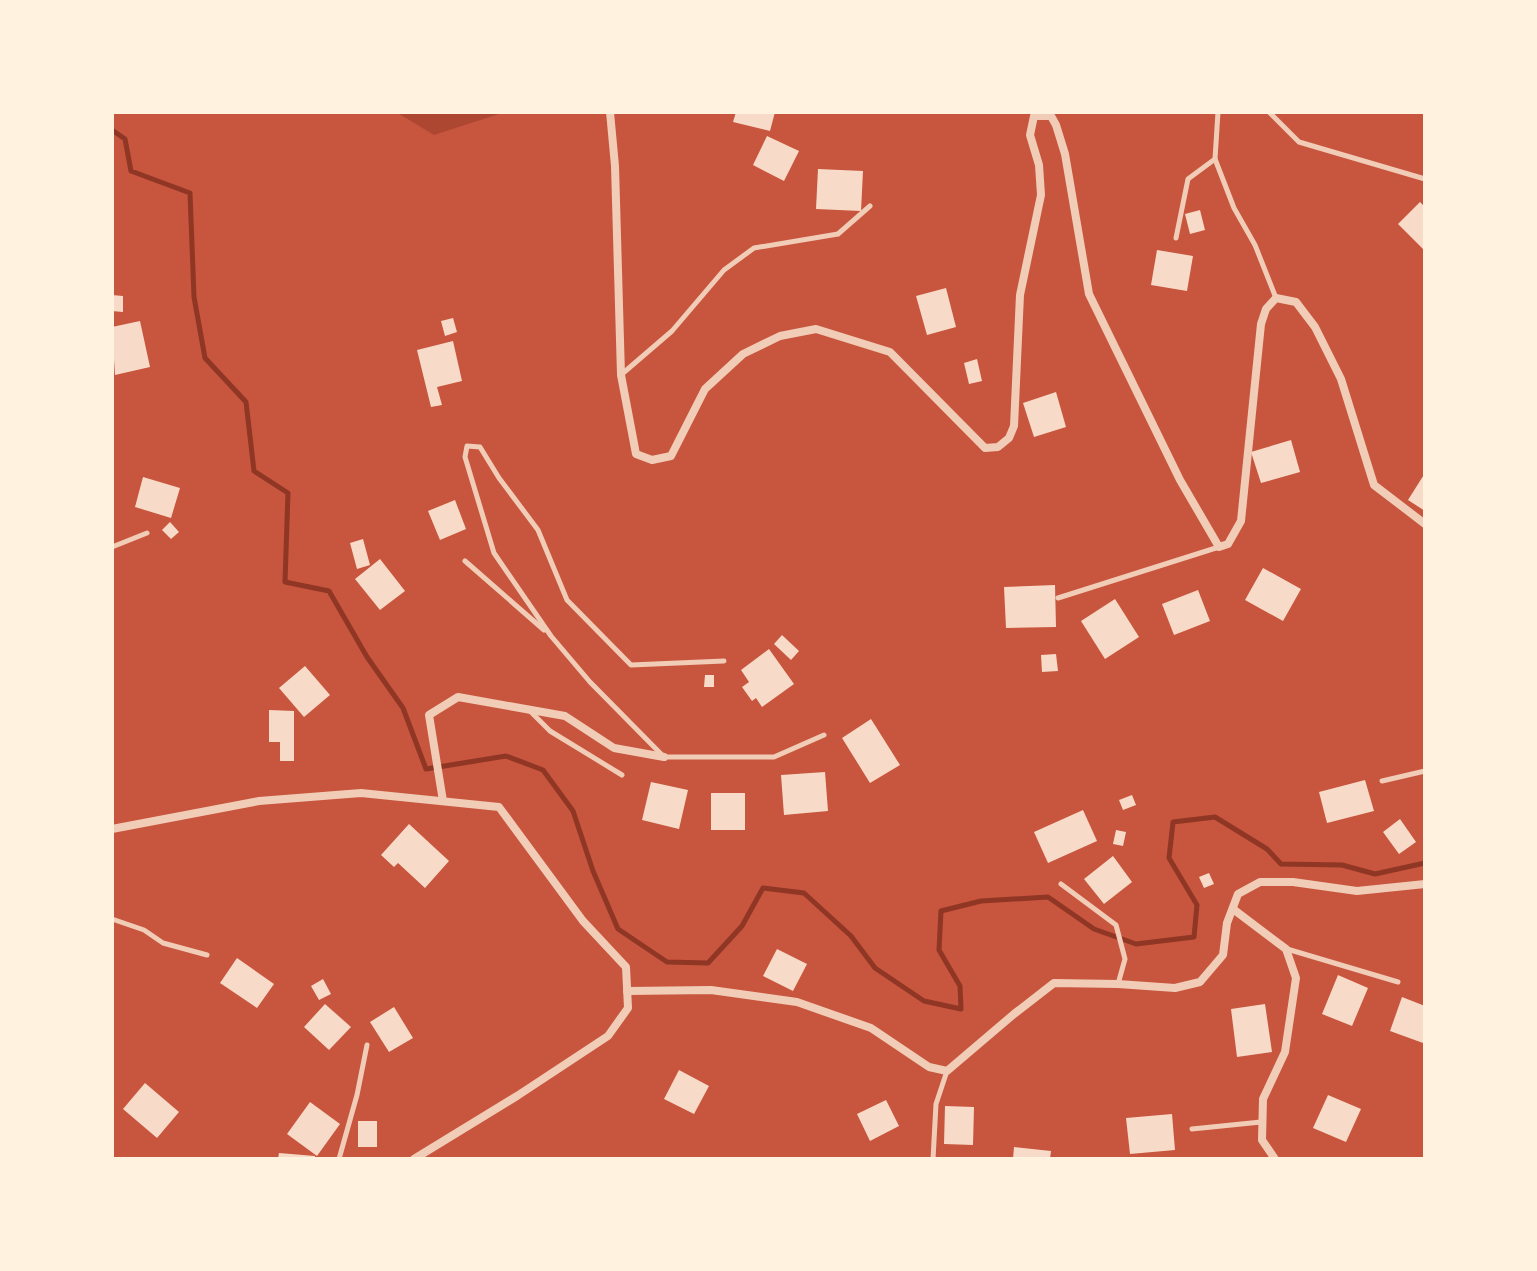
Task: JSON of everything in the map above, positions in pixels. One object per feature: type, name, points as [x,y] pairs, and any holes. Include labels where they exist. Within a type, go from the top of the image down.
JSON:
[{"type":"street","points":[[610,112],[615,166],[621,375],[636,454],[652,460],[671,456],[705,389],[743,354],[780,336],[816,329],[890,352],[985,448],[998,447],[1009,438],[1014,426],[1020,295],[1041,195],[1031,126],[1034,116],[1051,116],[1065,154],[1089,294],[1180,480],[1219,547],[1228,544],[1241,521],[1261,324],[1266,309],[1276,298],[1296,302],[1315,327],[1341,379],[1374,485],[1425,524]]},
{"type":"street","points":[[443,801],[429,715],[458,697],[565,716],[614,748],[664,757]]},
{"type":"street","points":[[112,829],[259,801],[361,793],[499,807],[583,921],[626,967],[628,1008],[608,1036],[414,1159]]},
{"type":"street","points":[[627,991],[711,990],[797,1002],[871,1028],[929,1067],[947,1071],[1054,983],[1175,988],[1200,982],[1223,955],[1227,923],[1238,894],[1260,882],[1293,882],[1357,891],[1425,884]]},
{"type":"street","points":[[1233,909],[1286,949],[1296,978],[1285,1052],[1263,1099],[1262,1140],[1275,1159]]},
{"type":"lane","points":[[1218,112],[1215,159],[1276,298]]},
{"type":"lane","points":[[1269,112],[1299,142],[1425,179]]},
{"type":"lane","points":[[1176,238],[1188,179],[1215,159]]},
{"type":"lane","points":[[621,375],[672,331],[724,270],[754,248],[838,234],[870,206]]},
{"type":"lane","points":[[724,661],[631,665],[567,600],[538,530],[480,447],[467,446],[465,457],[494,553],[551,636],[590,682],[664,757],[774,757],[824,735]]},
{"type":"lane","points":[[112,547],[147,533]]},
{"type":"lane","points":[[1058,598],[1219,547]]},
{"type":"lane","points":[[465,561],[551,636]]},
{"type":"lane","points":[[528,709],[550,731],[622,775]]},
{"type":"lane","points":[[1382,781],[1425,771]]},
{"type":"lane","points":[[1061,884],[1116,925],[1125,959],[1118,984]]},
{"type":"lane","points":[[112,919],[144,930],[163,943],[207,955]]},
{"type":"lane","points":[[1286,949],[1398,982]]},
{"type":"lane","points":[[339,1159],[367,1045]]},
{"type":"lane","points":[[933,1159],[936,1104],[947,1071]]},
{"type":"lane","points":[[1192,1129],[1262,1122]]},
{"type":"shaded area","points":[[396,112],[505,112],[434,135]]},
{"type":"building","points":[[736,112],[775,112],[770,131],[733,122]]},
{"type":"building","points":[[767,136],[799,151],[784,181],[753,165]]},
{"type":"building","points":[[818,169],[863,171],[861,211],[816,209]]},
{"type":"building","points":[[1420,202],[1425,207],[1425,251],[1398,224]]},
{"type":"building","points":[[1200,210],[1205,230],[1190,234],[1185,214]]},
{"type":"building","points":[[1157,250],[1193,256],[1187,291],[1151,285]]},
{"type":"building","points":[[946,288],[956,327],[927,335],[916,296]]},
{"type":"building","points":[[112,295],[123,296],[123,312],[112,311]]},
{"type":"building","points":[[453,318],[457,332],[445,336],[441,321]]},
{"type":"building","points":[[140,321],[150,367],[115,375],[112,327]]},
{"type":"building","points":[[453,341],[462,381],[437,387],[442,405],[431,407],[417,350]]},
{"type":"building","points":[[977,359],[982,381],[969,384],[964,363]]},
{"type":"building","points":[[1056,392],[1066,427],[1034,437],[1023,403]]},
{"type":"building","points":[[1291,440],[1300,472],[1261,483],[1251,452]]},
{"type":"building","points":[[1425,473],[1425,511],[1408,500]]},
{"type":"building","points":[[143,477],[180,488],[171,518],[135,507]]},
{"type":"building","points":[[455,500],[466,529],[440,540],[428,511]]},
{"type":"building","points":[[170,522],[179,532],[171,539],[162,530]]},
{"type":"building","points":[[363,539],[370,565],[357,569],[350,543]]},
{"type":"building","points":[[380,559],[405,591],[380,610],[355,579]]},
{"type":"building","points":[[1263,568],[1301,589],[1283,621],[1245,600]]},
{"type":"building","points":[[1055,585],[1056,627],[1006,628],[1004,587]]},
{"type":"building","points":[[1198,590],[1210,621],[1174,635],[1162,604]]},
{"type":"building","points":[[1115,599],[1139,637],[1105,659],[1081,621]]},
{"type":"building","points":[[782,635],[799,651],[791,660],[774,644]]},
{"type":"building","points":[[769,649],[794,684],[762,707],[756,698],[752,701],[742,687],[749,682],[741,670]]},
{"type":"building","points":[[1056,654],[1058,671],[1042,672],[1041,655]]},
{"type":"building","points":[[305,666],[330,695],[304,717],[279,688]]},
{"type":"building","points":[[705,675],[714,675],[714,687],[704,687]]},
{"type":"building","points":[[269,710],[294,711],[294,761],[280,761],[280,742],[269,742]]},
{"type":"building","points":[[871,719],[900,765],[870,783],[842,738]]},
{"type":"building","points":[[825,772],[828,811],[784,815],[781,775]]},
{"type":"building","points":[[1365,780],[1374,811],[1327,823],[1319,792]]},
{"type":"building","points":[[651,782],[688,790],[679,829],[642,820]]},
{"type":"building","points":[[711,793],[745,793],[745,830],[711,830]]},
{"type":"building","points":[[1132,795],[1136,805],[1123,810],[1119,800]]},
{"type":"building","points":[[1083,810],[1097,841],[1048,863],[1034,832]]},
{"type":"building","points":[[1400,819],[1416,842],[1399,854],[1383,832]]},
{"type":"building","points":[[409,824],[449,861],[425,888],[398,863],[394,867],[381,855]]},
{"type":"building","points":[[1116,830],[1126,832],[1123,846],[1113,844]]},
{"type":"building","points":[[1113,856],[1132,882],[1104,904],[1084,879]]},
{"type":"building","points":[[1209,873],[1214,884],[1204,888],[1199,877]]},
{"type":"building","points":[[777,949],[807,964],[793,991],[763,976]]},
{"type":"building","points":[[237,958],[274,984],[257,1008],[220,983]]},
{"type":"building","points":[[1338,975],[1368,988],[1352,1026],[1322,1014]]},
{"type":"building","points":[[323,979],[331,994],[319,1000],[311,986]]},
{"type":"building","points":[[1402,997],[1425,1006],[1423,1043],[1390,1031]]},
{"type":"building","points":[[325,1004],[351,1027],[329,1050],[304,1027]]},
{"type":"building","points":[[1265,1004],[1272,1052],[1237,1057],[1231,1009]]},
{"type":"building","points":[[394,1007],[413,1038],[389,1052],[370,1022]]},
{"type":"building","points":[[679,1070],[709,1086],[694,1114],[664,1099]]},
{"type":"building","points":[[145,1083],[179,1112],[157,1138],[123,1109]]},
{"type":"building","points":[[1328,1095],[1361,1109],[1346,1142],[1313,1128]]},
{"type":"building","points":[[886,1100],[899,1126],[870,1141],[857,1114]]},
{"type":"building","points":[[310,1102],[340,1124],[317,1156],[287,1134]]},
{"type":"building","points":[[945,1106],[974,1107],[973,1145],[944,1144]]},
{"type":"building","points":[[1172,1114],[1175,1150],[1130,1154],[1126,1118]]},
{"type":"building","points":[[358,1121],[377,1121],[377,1147],[358,1147]]},
{"type":"building","points":[[1014,1147],[1051,1151],[1050,1159],[1013,1159]]},
{"type":"building","points":[[279,1153],[315,1156],[315,1159],[278,1159]]},
{"type":"waterway","points":[[112,130],[125,139],[131,171],[190,193],[194,297],[205,358],[246,402],[254,471],[288,493],[285,582],[329,591],[367,657],[403,708],[426,769],[506,756],[543,770],[573,811],[593,871],[618,929],[667,962],[708,963],[742,926],[763,888],[804,893],[851,936],[875,968],[924,1001],[961,1009],[960,986],[939,950],[941,911],[981,901],[1048,897],[1094,929],[1136,944],[1194,937],[1197,905],[1169,858],[1173,822],[1215,817],[1267,849],[1281,864],[1342,865],[1375,874],[1425,863]]}]
